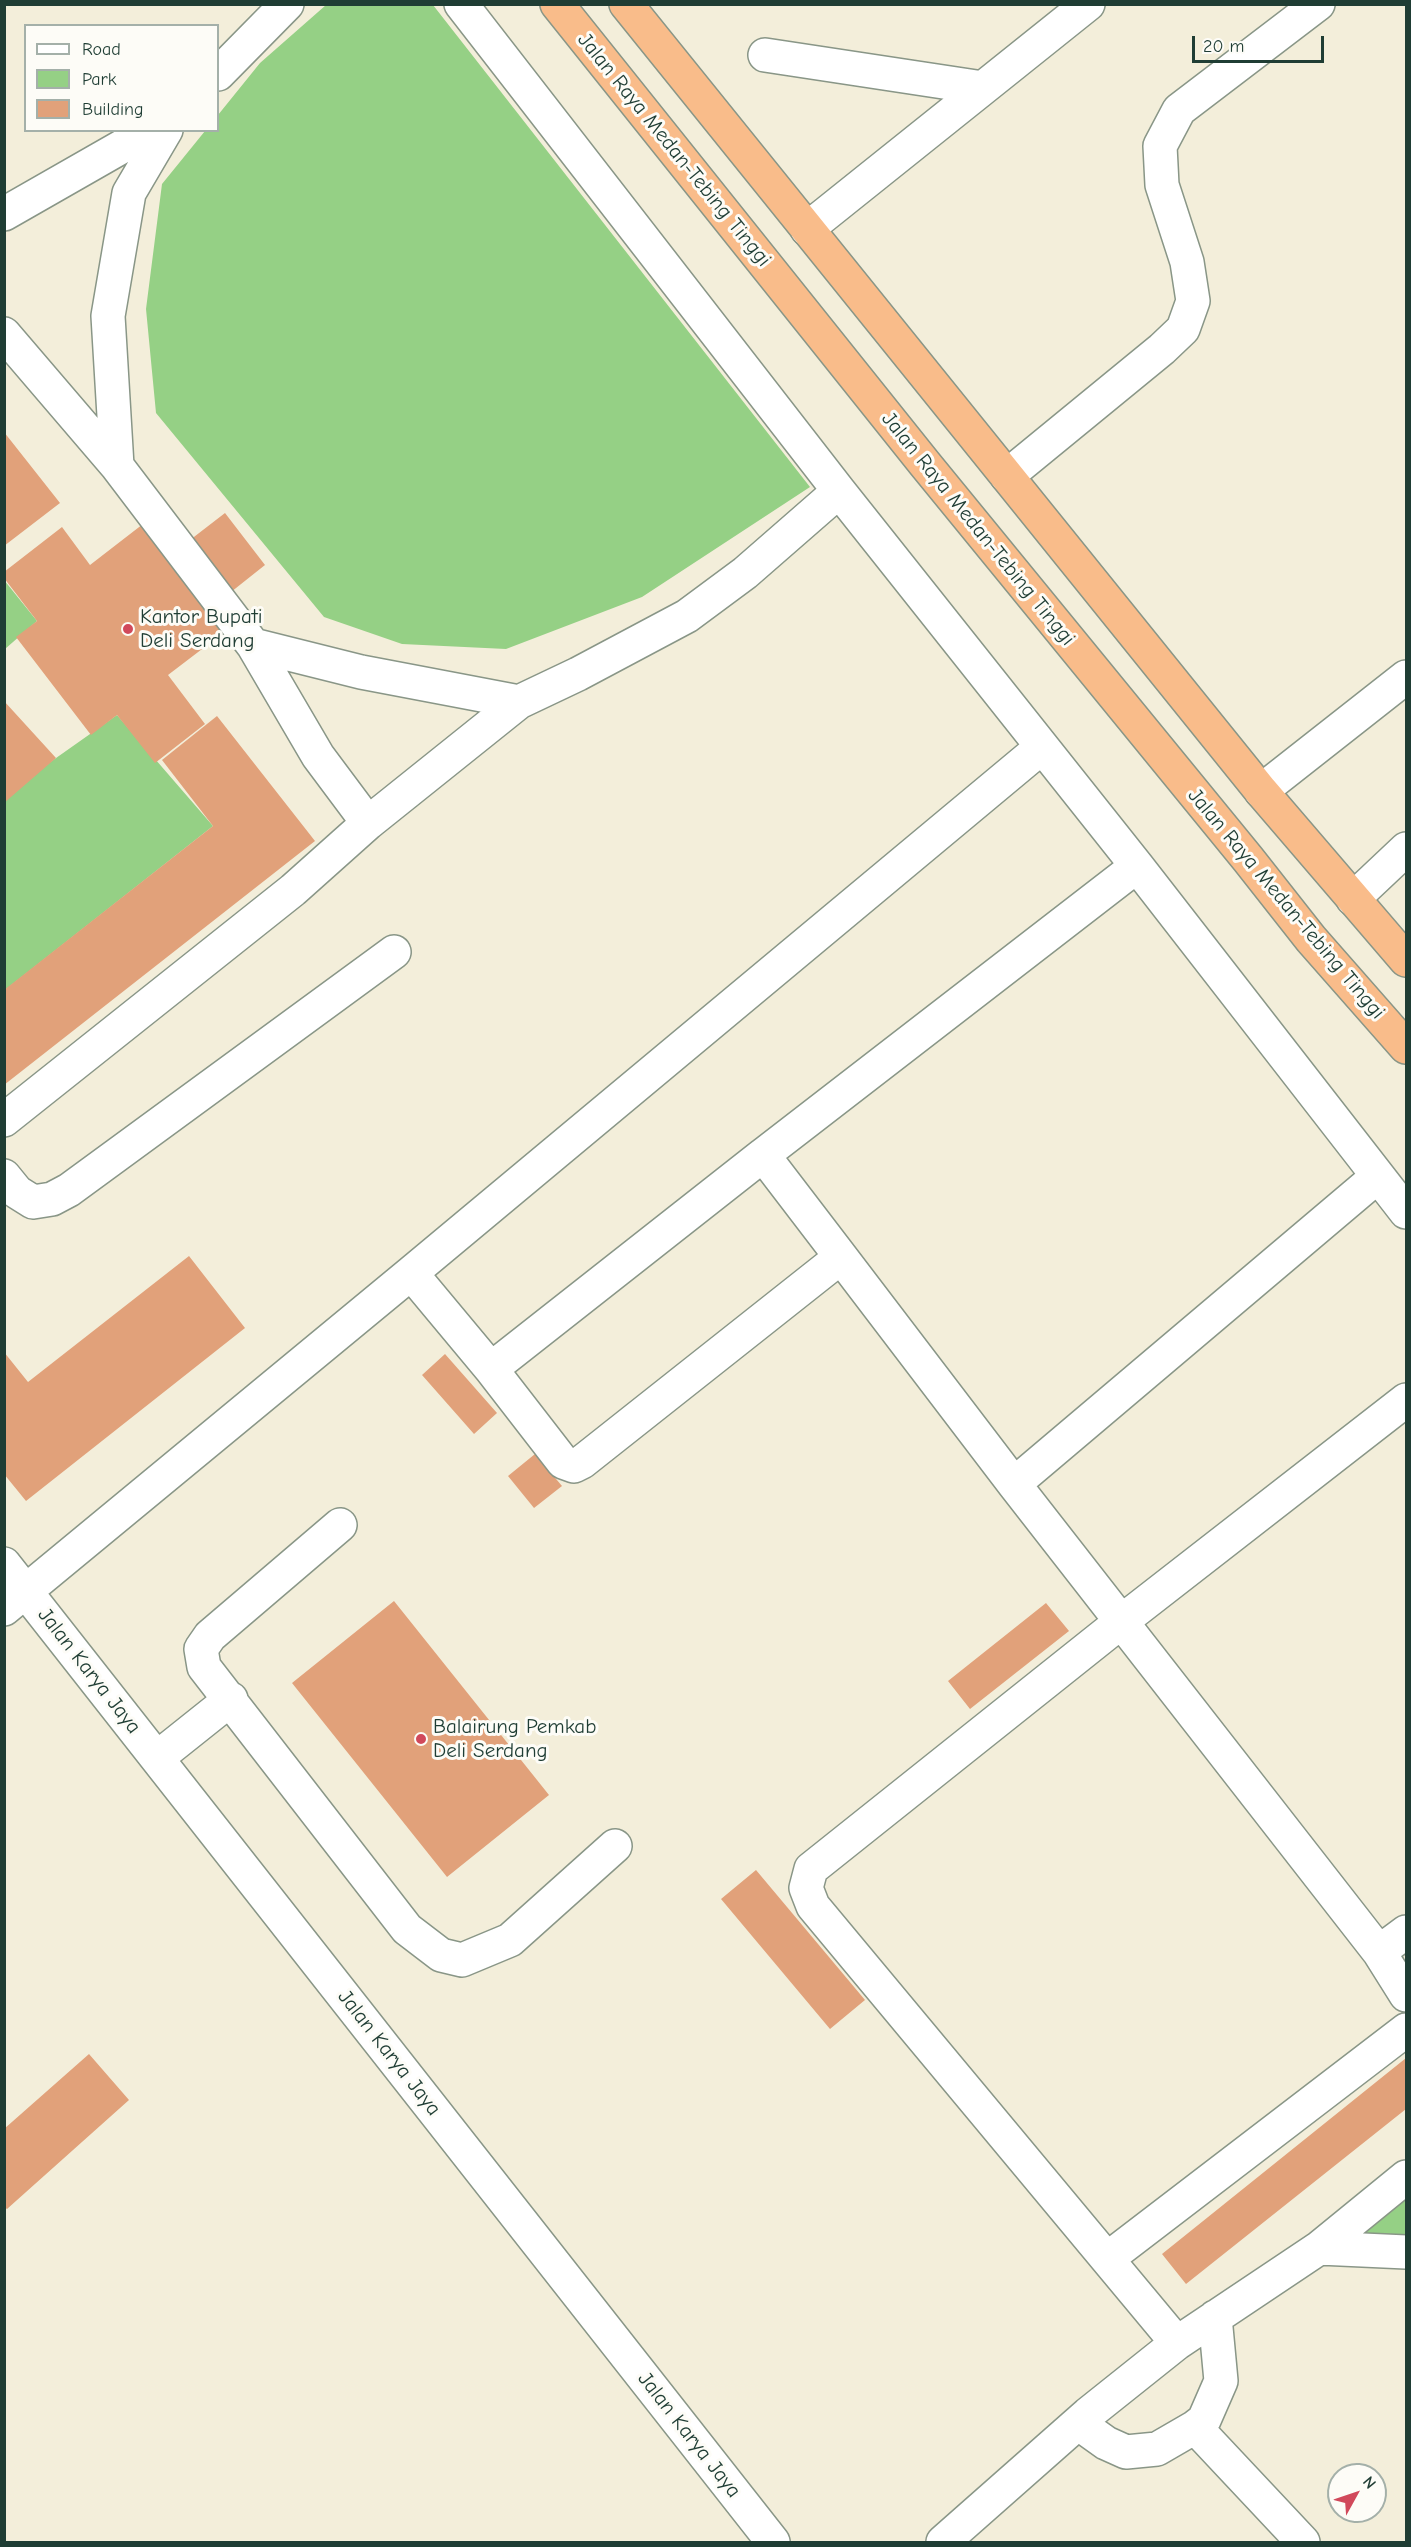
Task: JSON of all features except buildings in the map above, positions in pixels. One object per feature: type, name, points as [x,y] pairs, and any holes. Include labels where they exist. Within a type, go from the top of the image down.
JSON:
[{"type":"highway","name":"Jalan Raya Medan-Tebing Tinggi","points":[[557,4],[917,454],[1311,939],[1407,1047]]},
{"type":"highway","points":[[626,4],[1262,791],[1407,960]]},
{"type":"street","points":[[219,73],[287,4]]},
{"type":"street","points":[[461,4],[839,491],[1137,866],[1407,1212]]},
{"type":"street","points":[[807,229],[1088,4]]},
{"type":"street","points":[[1007,476],[1162,349],[1183,329],[1192,301],[1186,262],[1162,185],[1160,146],[1179,110],[1318,4]]},
{"type":"street","points":[[765,55],[983,88]]},
{"type":"street","points":[[4,214],[148,132]]},
{"type":"street","points":[[117,466],[108,316],[129,193],[165,132]]},
{"type":"street","points":[[4,334],[117,466],[253,645],[318,756],[368,823]]},
{"type":"street","points":[[4,1120],[293,890],[368,823],[519,702],[578,674],[687,616],[745,573],[839,491]]},
{"type":"street","points":[[253,645],[361,672],[519,702]]},
{"type":"street","points":[[1262,791],[1407,677]]},
{"type":"street","points":[[16,1600],[1042,747]]},
{"type":"street","points":[[1353,899],[1407,849]]},
{"type":"street","points":[[491,1369],[1137,866]]},
{"type":"street","points":[[4,1176],[17,1192],[33,1202],[52,1198],[69,1190],[394,952]]},
{"type":"street","points":[[763,1155],[1014,1484],[1379,1953],[1407,1995]]},
{"type":"street","points":[[1014,1484],[1378,1176]]},
{"type":"street","points":[[411,1273],[491,1369],[563,1462],[574,1466],[591,1455],[841,1257]]},
{"type":"street","points":[[1177,2343],[813,1906],[806,1888],[812,1869],[1122,1621],[1407,1400]]},
{"type":"street","points":[[340,1525],[210,1636],[201,1649],[204,1667],[407,1929],[441,1955],[462,1960],[510,1940],[615,1846]]},
{"type":"street","name":"Jalan Karya Jaya","points":[[4,1564],[16,1600],[157,1758],[773,2542]]},
{"type":"street","points":[[157,1758],[231,1699]]},
{"type":"street","points":[[1379,1953],[1407,1932]]},
{"type":"street","points":[[1107,2259],[1407,2030]]},
{"type":"street","points":[[943,2542],[1078,2422],[1177,2343],[1319,2248],[1407,2177]]},
{"type":"street","points":[[1319,2248],[1407,2252]]},
{"type":"street","points":[[1078,2422],[1106,2443],[1126,2452],[1157,2449],[1195,2427],[1204,2420],[1221,2381],[1215,2318]]},
{"type":"street","points":[[1195,2427],[1303,2542]]},
{"type":"green space","points":[[326,5],[433,5],[810,487],[642,597],[506,649],[402,644],[324,617],[156,413],[146,309],[162,184],[204,132],[219,132],[219,114],[260,63]]},
{"type":"green space","points":[[4,580],[37,621],[5,649],[4,649]]},
{"type":"green space","points":[[117,715],[213,826],[5,990],[5,794]]},
{"type":"green space","points":[[1406,2162],[1406,2243],[1322,2236]]},
{"type":"place","name":"Kantor Bupati Deli Serdang","points":[[128,629]]},
{"type":"place","name":"Balairung Pemkab Deli Serdang","points":[[421,1739]]}]
